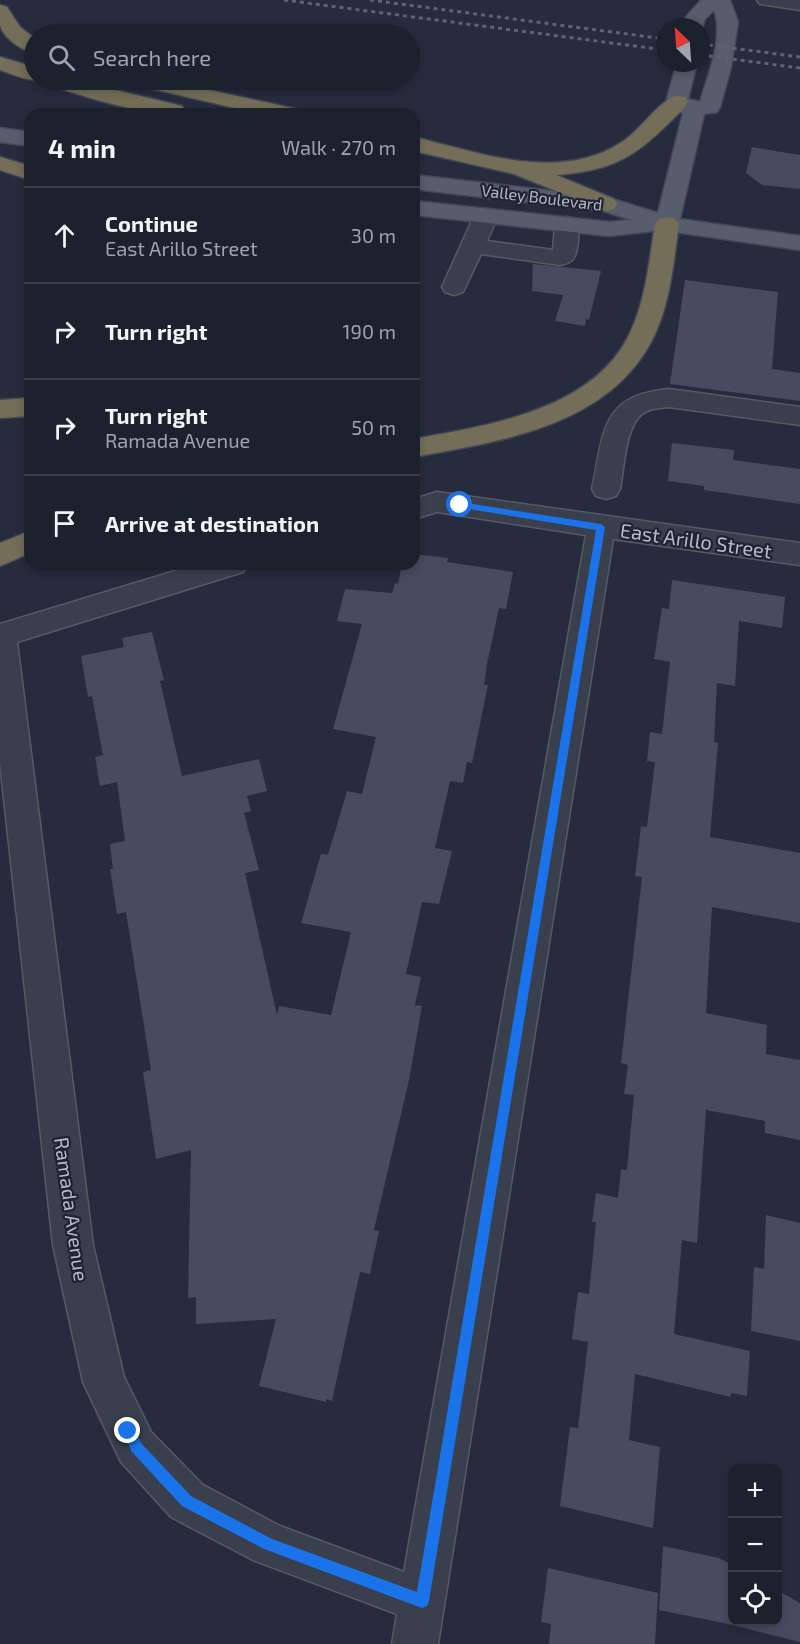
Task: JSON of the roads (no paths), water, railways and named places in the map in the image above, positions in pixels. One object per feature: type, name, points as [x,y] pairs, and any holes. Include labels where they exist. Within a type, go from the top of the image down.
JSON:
[{"type":"highway","points":[[0,11],[13,31],[24,39]]},
{"type":"highway","points":[[0,63],[24,71]]},
{"type":"highway","points":[[86,90],[161,108]]},
{"type":"highway","points":[[183,90],[262,108]]},
{"type":"highway","points":[[521,169],[566,168],[608,158],[640,140],[686,106]]},
{"type":"highway","points":[[420,145],[521,169],[606,204]]},
{"type":"highway","points":[[420,150],[464,156]]},
{"type":"highway","points":[[0,163],[24,171]]},
{"type":"highway","points":[[420,447],[506,429],[536,419],[577,400],[610,376],[633,350],[643,332],[657,278],[667,224]]},
{"type":"highway","points":[[0,409],[24,407]]},
{"type":"highway","points":[[0,555],[24,544]]},
{"type":"main road","points":[[695,18],[712,0]]},
{"type":"main road","points":[[686,106],[709,107],[721,67],[728,22],[720,0]]},
{"type":"main road","points":[[667,224],[686,106],[687,72]]},
{"type":"main road","points":[[0,135],[24,138]]},
{"type":"main road","points":[[0,163],[24,165]]},
{"type":"main road","name":"Valley Boulevard","points":[[420,183],[606,204],[667,224],[800,243]]},
{"type":"main road","name":"Valley Boulevard","points":[[420,209],[609,229],[667,224]]},
{"type":"street","points":[[767,0],[800,4]]},
{"type":"street","points":[[454,287],[486,216]]},
{"type":"street","points":[[472,246],[560,258],[564,255],[567,224]]},
{"type":"street","points":[[606,489],[622,418],[632,408],[649,400],[669,398],[800,416]]},
{"type":"street","name":"East Arillo Street","points":[[420,507],[437,502],[800,554]]},
{"type":"street","points":[[415,1644],[601,527]]},
{"type":"street","points":[[1,635],[213,570]]},
{"type":"street","name":"Ramada Avenue","points":[[1,635],[74,1245],[104,1382],[136,1447],[187,1501],[269,1544],[422,1601]]},
{"type":"railway","points":[[284,0],[656,49]]},
{"type":"railway","points":[[370,0],[656,38]]},
{"type":"railway","points":[[710,45],[800,57]]},
{"type":"railway","points":[[710,56],[800,68]]}]
